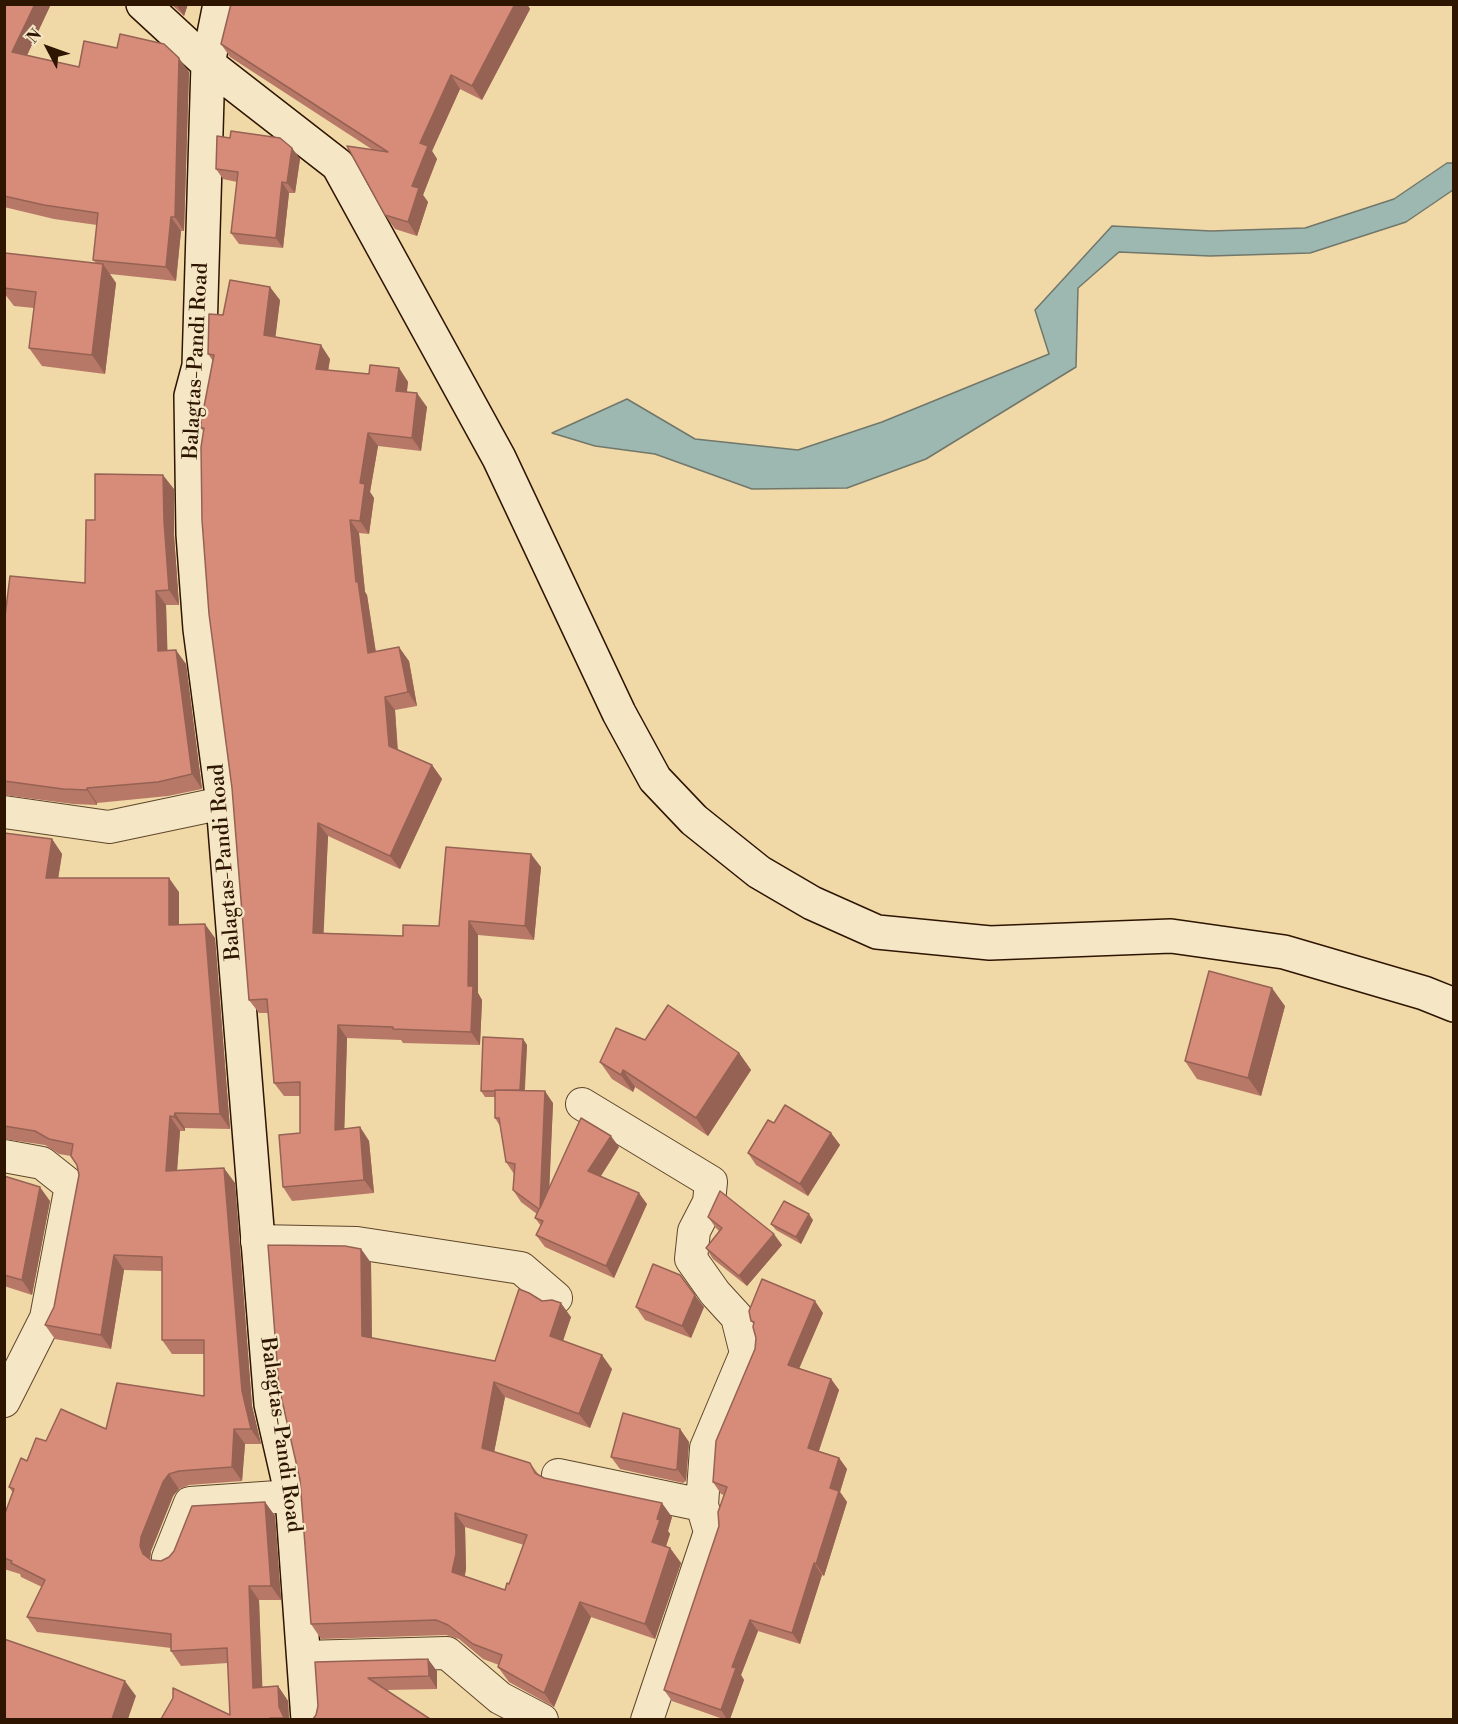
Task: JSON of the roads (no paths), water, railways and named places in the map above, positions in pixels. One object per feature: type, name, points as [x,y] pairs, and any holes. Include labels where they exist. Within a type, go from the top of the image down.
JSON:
[{"type":"street","points":[[143,4],[208,64],[338,165],[499,458],[619,713],[655,780],[694,820],[759,872],[812,903],[877,932],[990,943],[1171,936],[1284,952],[1424,993],[1454,1005]]},
{"type":"street","name":"Balagtas-Pandi Road","points":[[220,4],[208,64],[199,366],[191,396],[193,534],[200,629],[223,803],[271,1404],[292,1496],[308,1719]]},
{"type":"street","points":[[4,812],[108,827],[223,803]]},
{"type":"street","points":[[582,1104],[711,1182],[709,1202],[694,1231],[691,1259],[715,1293],[737,1317],[746,1353],[706,1448],[702,1505],[710,1532],[646,1719]]},
{"type":"street","points":[[4,1156],[42,1163],[71,1186],[46,1318],[4,1401]]},
{"type":"street","points":[[257,1241],[357,1243],[521,1268],[556,1298]]},
{"type":"street","points":[[558,1475],[702,1505]]},
{"type":"street","points":[[168,1558],[190,1503],[292,1496]]},
{"type":"street","points":[[304,1657],[447,1653],[500,1698],[542,1719]]},
{"type":"water","points":[[1447,163],[1453,163],[1453,190],[1406,222],[1310,253],[1210,256],[1119,252],[1078,288],[1076,367],[926,459],[847,488],[752,489],[655,454],[595,446],[552,433],[627,399],[695,439],[798,450],[882,422],[1049,354],[1035,310],[1112,226],[1211,231],[1305,228],[1394,199]]}]
